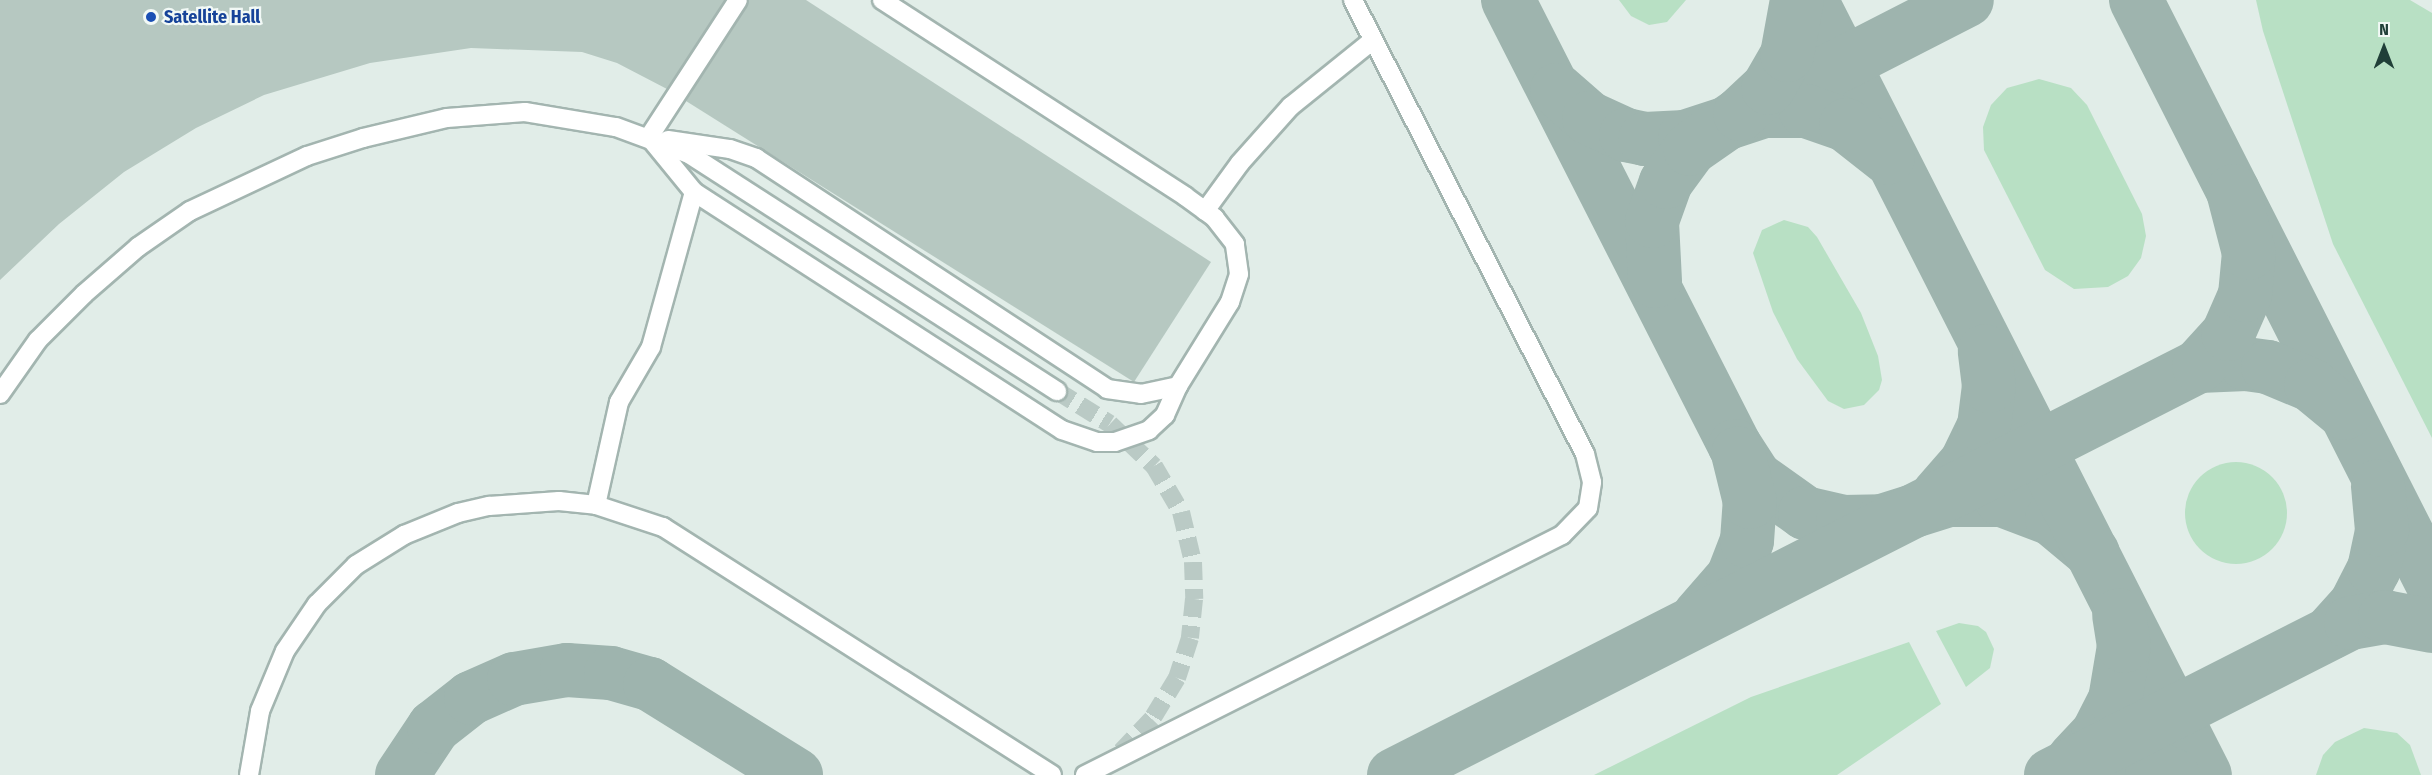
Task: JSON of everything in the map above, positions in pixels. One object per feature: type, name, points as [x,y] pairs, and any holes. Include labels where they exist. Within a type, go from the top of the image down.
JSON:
[{"type":"lane","points":[[649,137],[738,0]]},
{"type":"lane","points":[[649,137],[694,192],[1062,430],[1097,442],[1133,439],[1165,415],[1178,386],[1230,302],[1239,274],[1235,244],[1205,211],[882,0]]},
{"type":"lane","points":[[1085,775],[1562,535],[1588,508],[1592,482],[1585,454],[1353,0]]},
{"type":"lane","points":[[1205,211],[1240,163],[1291,106],[1373,40]]},
{"type":"lane","points":[[0,394],[38,340],[138,247],[190,212],[307,156],[418,123],[504,113],[573,117],[649,137],[695,143],[756,158],[1107,389],[1141,394],[1178,386]]},
{"type":"lane","points":[[649,137],[710,166],[1057,391]]},
{"type":"lane","points":[[596,505],[617,411],[651,347],[694,192]]},
{"type":"lane","points":[[249,775],[260,711],[285,651],[317,604],[356,566],[404,535],[458,513],[525,502],[596,505],[663,527],[1052,775]]},
{"type":"green space","points":[[1619,0],[1686,0],[1667,22],[1649,25],[1631,16]]},
{"type":"green space","points":[[2256,0],[2410,0],[2432,13],[2432,438],[2333,244],[2263,31]]},
{"type":"green space","points":[[2039,79],[2071,88],[2087,105],[2142,214],[2146,236],[2141,258],[2128,276],[2108,287],[2074,289],[2045,270],[1984,150],[1983,127],[1991,105],[2007,88]]},
{"type":"green space","points":[[1784,220],[1808,227],[1817,237],[1861,313],[1878,356],[1882,380],[1879,390],[1864,405],[1844,409],[1828,401],[1797,359],[1773,312],[1753,253],[1762,230]]},
{"type":"green space","points":[[2236,462],[2255,466],[2272,477],[2283,494],[2287,513],[2283,532],[2272,549],[2255,560],[2236,564],[2217,560],[2200,549],[2189,532],[2185,513],[2189,494],[2200,477],[2217,466]]},
{"type":"green space","points":[[1959,623],[1978,626],[1986,632],[1994,649],[1990,668],[1966,687],[1936,631]]},
{"type":"green space","points":[[1909,642],[1941,704],[1837,775],[1594,775],[1751,697]]},
{"type":"green space","points":[[2364,728],[2397,733],[2410,745],[2421,775],[2316,775],[2323,755],[2335,742]]},
{"type":"building","points":[[0,0],[725,0],[667,89],[617,63],[582,52],[471,48],[370,63],[264,95],[196,128],[124,172],[59,224],[0,280]]},
{"type":"building","points":[[749,0],[806,0],[1211,262],[1134,382],[686,101]]},
{"type":"taxiway","points":[[1508,0],[1735,446],[1756,478],[1805,513],[1843,522],[1882,521],[1949,500],[2002,500],[2052,519],[2093,553]]},
{"type":"taxiway","points":[[1655,281],[1652,221],[1666,182],[1690,149],[1740,114],[1768,88],[1787,55],[1797,0]]},
{"type":"taxiway","points":[[1811,0],[2205,775]]},
{"type":"taxiway","points":[[1811,80],[1967,0]]},
{"type":"taxiway","points":[[2136,0],[2432,583]]},
{"type":"taxiway","points":[[1557,90],[1589,118],[1626,135],[1645,139],[1685,137],[1764,111],[1806,111],[1846,125],[1888,158]]},
{"type":"taxiway","points":[[1394,775],[2199,366],[2228,334],[2245,295],[2249,253],[2233,191]]},
{"type":"taxiway","points":[[1938,495],[1966,463],[1984,426],[1989,386],[1985,351]]},
{"type":"taxiway","points":[[2199,366],[2246,364],[2268,367],[2311,385],[2345,413]]},
{"type":"taxiway","points":[[1699,616],[1733,577],[1747,541],[1750,502],[1738,453]]},
{"type":"taxiway","points":[[2330,633],[2356,604],[2374,569],[2382,530],[2378,486]]},
{"type":"taxiway","points":[[2074,759],[2098,733],[2115,700],[2124,646],[2119,615]]},
{"type":"taxiway","points":[[2051,775],[2351,623],[2385,617],[2432,626]]},
{"type":"taxiway","points":[[402,775],[434,727],[471,698],[514,679],[567,670],[611,673],[650,684],[796,775]]},
{"type":"taxiway","points":[[2076,765],[2114,761],[2152,767],[2173,775]]},
{"type":"tunnel","points":[[1057,391],[1110,424],[1154,466],[1181,512],[1193,562],[1194,599],[1190,638],[1177,678],[1152,719],[1115,758]]},
{"type":"place","name":"Satellite Hall","points":[[151,17]]}]
